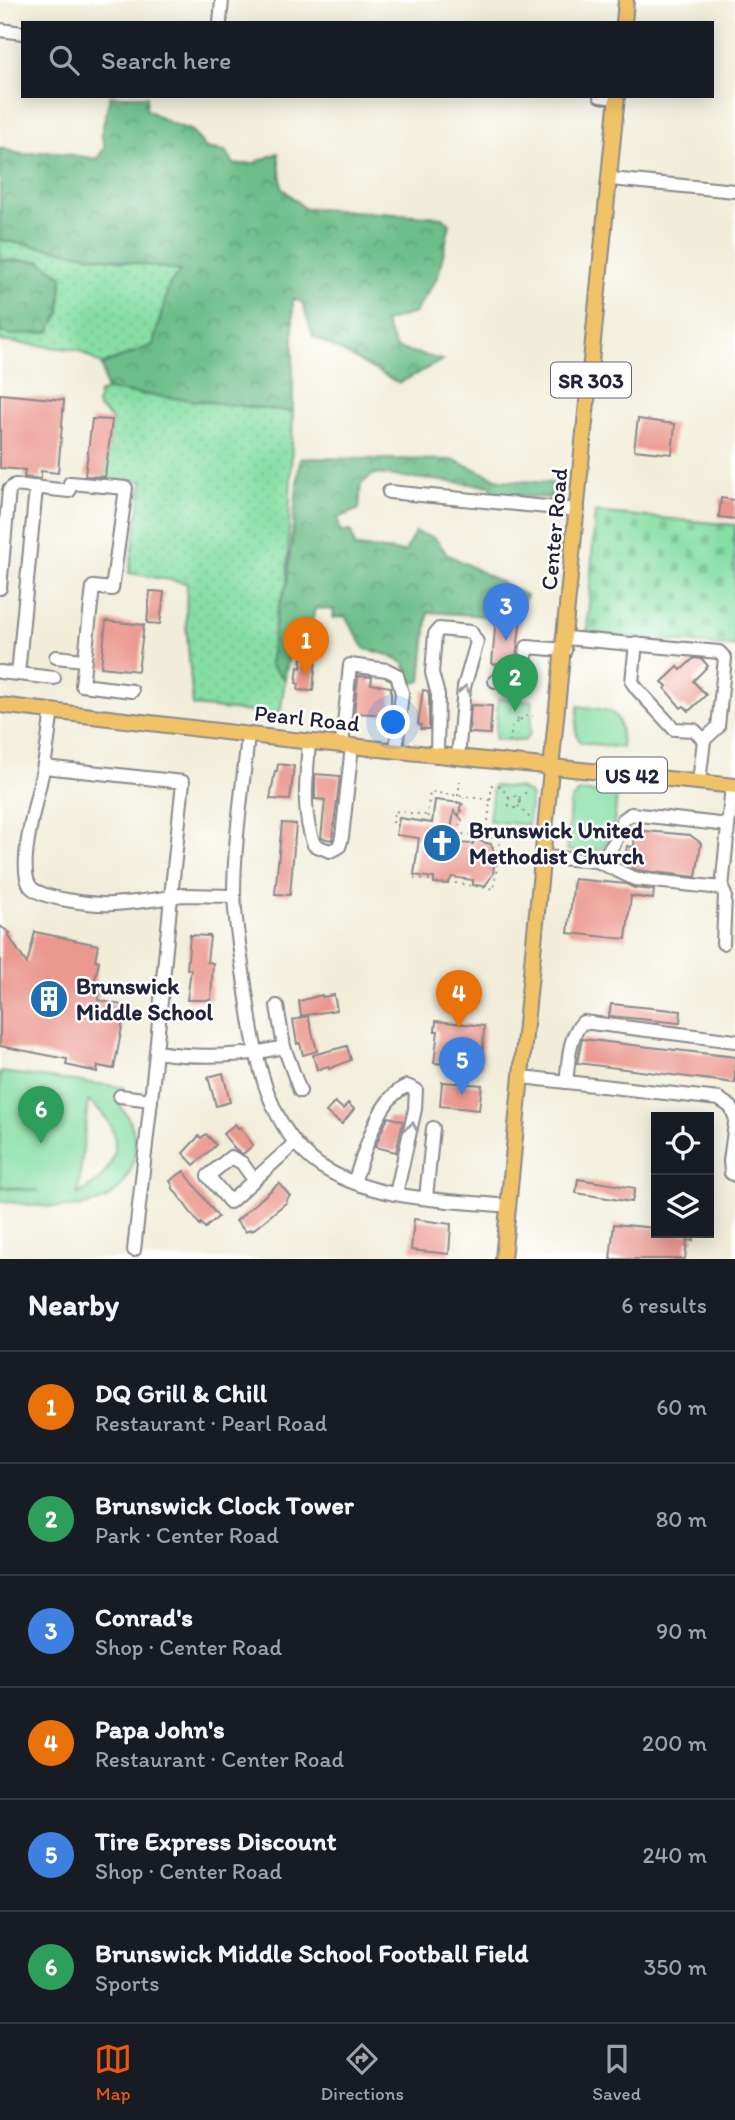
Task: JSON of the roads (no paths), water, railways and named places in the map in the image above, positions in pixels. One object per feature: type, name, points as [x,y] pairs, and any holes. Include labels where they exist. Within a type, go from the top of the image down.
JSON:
[{"type":"main road","points":[[624,21],[626,0]]},
{"type":"main road","name":"Center Road","points":[[503,1259],[611,180],[617,98]]},
{"type":"main road","name":"Pearl Road","points":[[0,705],[248,735],[734,786]]},
{"type":"street","points":[[220,21],[222,0]]},
{"type":"street","points":[[0,30],[21,33]]},
{"type":"street","points":[[611,180],[735,191]]},
{"type":"street","points":[[0,588],[9,490],[15,485],[36,488],[126,488],[112,589],[93,587],[82,685],[132,691]]},
{"type":"street","points":[[18,674],[36,488]]},
{"type":"street","points":[[389,492],[578,510]]},
{"type":"street","points":[[437,755],[439,695],[432,673],[435,634],[439,629],[471,632],[477,642],[464,687],[458,758]]},
{"type":"street","points":[[636,643],[632,682],[674,729],[694,730],[704,740]]},
{"type":"street","points":[[495,681],[522,684],[527,646],[636,643],[719,652],[725,658],[718,727],[704,740],[699,782]]},
{"type":"street","points":[[57,657],[85,660]]},
{"type":"street","points":[[309,741],[305,798],[307,827],[314,845],[330,851],[339,847],[342,837],[350,665],[387,670],[397,675],[402,693],[396,750]]},
{"type":"street","points":[[0,672],[54,678]]},
{"type":"street","points":[[52,711],[44,768],[37,790],[28,846],[26,876],[33,890],[60,898],[110,904],[182,895],[234,896]]},
{"type":"street","points":[[248,735],[234,896],[257,1054],[268,1091],[295,1143],[321,1166],[354,1182],[396,1194],[509,1206]]},
{"type":"street","points":[[44,768],[183,782],[134,1250]]},
{"type":"street","points":[[723,943],[725,895],[722,888],[734,786]]},
{"type":"street","points":[[597,861],[610,852],[618,841],[623,820],[631,814],[728,825]]},
{"type":"street","points":[[544,856],[597,861],[635,879],[722,888]]},
{"type":"street","points":[[277,1006],[284,1047],[300,1091]]},
{"type":"street","points":[[566,1082],[572,1041],[576,1028],[583,1022],[735,1041]]},
{"type":"street","points":[[156,1052],[195,1056],[257,1054],[284,1047]]},
{"type":"street","points":[[522,1077],[719,1099],[731,1107],[735,1117]]},
{"type":"street","points":[[354,1182],[382,1110],[391,1096],[407,1086],[416,1090],[415,1109],[396,1194]]},
{"type":"street","points":[[120,1096],[151,1100]]},
{"type":"street","points":[[735,1123],[730,1161],[731,1173],[735,1175]]},
{"type":"street","points":[[426,1198],[433,1128]]},
{"type":"street","points":[[254,1180],[295,1143]]},
{"type":"place","name":"Conrad's","points":[[506,641]]},
{"type":"place","name":"DQ Grill & Chill","points":[[306,675]]},
{"type":"place","name":"Brunswick Clock Tower","points":[[515,712]]},
{"type":"place","name":"Brunswick United Methodist Church","points":[[442,843]]},
{"type":"place","name":"Brunswick Middle School","points":[[49,999]]},
{"type":"place","name":"Papa John's","points":[[459,1028]]},
{"type":"place","name":"Tire Express Discount","points":[[462,1095]]},
{"type":"place","name":"Brunswick Middle School Football Field","points":[[41,1144]]}]
